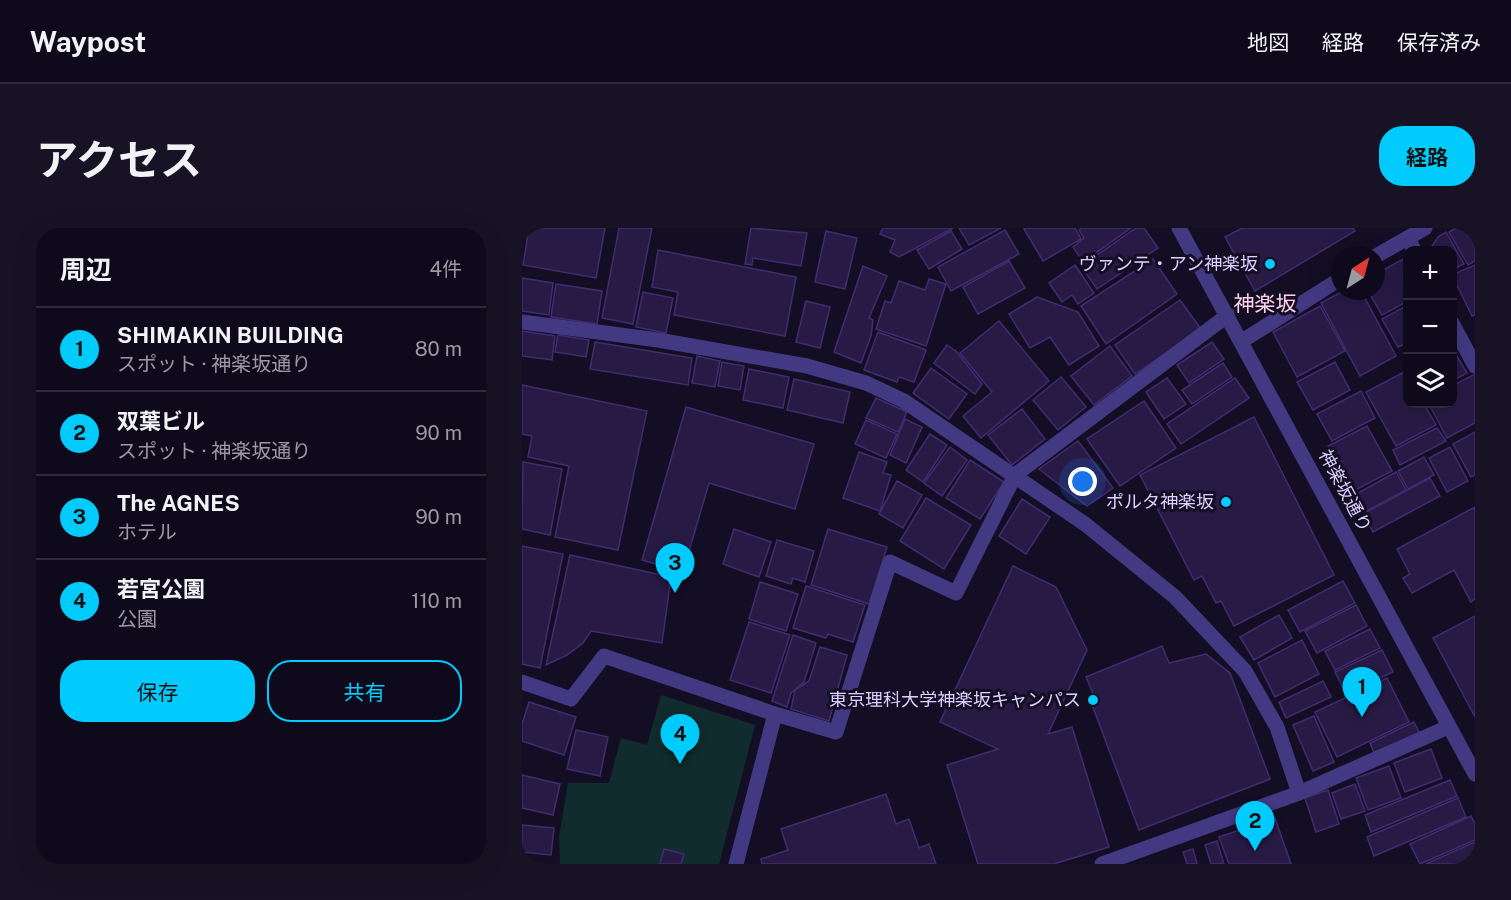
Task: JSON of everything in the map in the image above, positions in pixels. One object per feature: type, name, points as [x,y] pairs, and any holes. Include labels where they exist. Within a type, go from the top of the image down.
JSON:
[{"type":"street","name":"神楽坂通り","points":[[1179,228],[1475,774]]},
{"type":"street","points":[[1385,253],[1411,244],[1425,228]]},
{"type":"street","points":[[1242,341],[1331,285]]},
{"type":"street","points":[[522,682],[571,699],[604,656],[775,714],[836,732],[890,562],[956,593],[1015,475],[1228,315]]},
{"type":"street","points":[[522,322],[658,340],[837,373],[904,401],[1085,524],[1175,597],[1245,671],[1277,727],[1299,793]]},
{"type":"street","points":[[1457,332],[1475,366]]},
{"type":"street","points":[[736,864],[775,714]]},
{"type":"street","points":[[1102,864],[1299,793],[1448,726]]},
{"type":"green space","points":[[661,695],[755,725],[719,864],[560,864],[559,837],[568,783],[609,783],[621,738],[647,745]]},
{"type":"building","points":[[529,228],[605,228],[596,278],[523,265]]},
{"type":"building","points":[[619,228],[652,228],[633,324],[602,318]]},
{"type":"building","points":[[751,228],[807,233],[801,266],[753,258],[752,265],[745,264]]},
{"type":"building","points":[[883,228],[953,228],[899,257],[890,252],[895,240],[880,234]]},
{"type":"building","points":[[959,228],[1001,228],[969,245]]},
{"type":"building","points":[[1075,228],[1081,239],[1043,261],[1024,229]]},
{"type":"building","points":[[1082,228],[1131,228],[1083,262],[1073,247],[1084,238],[1079,230]]},
{"type":"building","points":[[1136,228],[1144,228],[1158,248],[1097,289],[1081,266]]},
{"type":"building","name":"ヴァンテ・アン神楽坂","points":[[1242,228],[1353,228],[1355,231],[1255,291],[1225,237]]},
{"type":"building","points":[[1456,228],[1475,228],[1475,261],[1468,265],[1449,232]]},
{"type":"building","points":[[1005,230],[1019,254],[951,291],[938,267]]},
{"type":"building","points":[[826,231],[857,238],[845,289],[815,282]]},
{"type":"building","points":[[951,231],[962,249],[929,269],[917,250]]},
{"type":"building","points":[[1446,232],[1454,246],[1432,246],[1438,237]]},
{"type":"building","points":[[658,250],[796,277],[785,336],[674,315],[678,292],[652,287]]},
{"type":"building","points":[[1457,252],[1464,264],[1457,268]]},
{"type":"building","points":[[1153,259],[1177,294],[1106,344],[1081,306]]},
{"type":"building","points":[[1403,259],[1403,304],[1382,315],[1373,300],[1385,300],[1385,269]]},
{"type":"building","points":[[1009,261],[1025,288],[978,314],[963,287]]},
{"type":"building","points":[[1075,265],[1094,293],[1078,304],[1072,295],[1062,302],[1049,283]]},
{"type":"building","points":[[1475,265],[1475,315],[1472,316],[1457,285],[1457,273]]},
{"type":"building","points":[[863,266],[887,276],[869,318],[873,320],[871,336],[861,363],[834,352]]},
{"type":"building","points":[[522,278],[553,283],[549,315],[522,311]]},
{"type":"building","points":[[929,279],[946,284],[926,346],[876,329],[885,301],[891,303],[899,281],[925,290]]},
{"type":"building","points":[[556,284],[602,291],[597,324],[551,317]]},
{"type":"building","points":[[643,292],[673,298],[666,333],[636,327]]},
{"type":"building","points":[[1037,297],[1078,312],[1099,346],[1069,365],[1050,337],[1030,348],[1009,314]]},
{"type":"building","points":[[1331,298],[1331,300],[1366,300],[1396,356],[1360,376],[1321,303]]},
{"type":"building","points":[[1180,300],[1201,329],[1135,374],[1115,345]]},
{"type":"building","points":[[806,301],[830,307],[820,348],[796,342]]},
{"type":"building","points":[[1320,306],[1345,351],[1297,377],[1273,332]]},
{"type":"building","points":[[1403,308],[1403,344],[1398,347],[1382,319]]},
{"type":"building","points":[[999,321],[1049,381],[981,438],[963,416],[992,392],[960,353]]},
{"type":"building","points":[[522,331],[555,336],[552,360],[522,356]]},
{"type":"building","points":[[878,332],[926,350],[914,382],[899,377],[897,382],[864,370]]},
{"type":"building","points":[[558,335],[589,340],[586,357],[555,352]]},
{"type":"building","points":[[595,342],[692,358],[688,385],[590,369]]},
{"type":"building","points":[[1212,342],[1224,359],[1189,383],[1177,365]]},
{"type":"building","points":[[947,345],[956,351],[982,384],[975,394],[934,363]]},
{"type":"building","points":[[1110,346],[1132,376],[1094,405],[1071,376]]},
{"type":"building","points":[[697,356],[720,361],[715,387],[692,383]]},
{"type":"building","points":[[1457,356],[1467,373],[1457,378]]},
{"type":"building","points":[[722,362],[744,366],[740,390],[718,386]]},
{"type":"building","points":[[1335,362],[1350,390],[1313,410],[1297,382]]},
{"type":"building","points":[[1223,363],[1232,377],[1192,404],[1182,390]]},
{"type":"building","points":[[931,368],[967,394],[949,419],[913,393]]},
{"type":"building","points":[[749,369],[789,377],[783,408],[743,400]]},
{"type":"building","points":[[1403,373],[1403,408],[1426,408],[1436,425],[1396,446],[1366,392]]},
{"type":"building","points":[[1475,374],[1475,423],[1447,438],[1431,408],[1457,408],[1457,383]]},
{"type":"building","points":[[1061,377],[1086,407],[1058,430],[1033,400]]},
{"type":"building","points":[[1167,378],[1186,404],[1164,419],[1146,392]]},
{"type":"building","points":[[1235,378],[1249,398],[1181,444],[1167,424]]},
{"type":"building","points":[[794,379],[850,392],[843,423],[787,410]]},
{"type":"building","points":[[522,385],[647,411],[618,550],[555,537],[569,466],[528,457],[532,436],[522,434]]},
{"type":"building","points":[[1361,391],[1375,418],[1332,441],[1317,414]]},
{"type":"building","points":[[876,398],[907,412],[898,432],[866,418]]},
{"type":"building","points":[[1144,401],[1176,448],[1120,486],[1087,439]]},
{"type":"building","points":[[686,407],[814,444],[795,509],[709,483],[683,572],[642,560]]},
{"type":"building","points":[[1022,409],[1045,439],[1012,465],[988,435]]},
{"type":"building","name":"ポルタ神楽坂","points":[[1254,417],[1334,575],[1234,626],[1221,601],[1216,603],[1202,576],[1194,580],[1140,475]]},
{"type":"building","points":[[905,419],[922,427],[906,463],[890,455]]},
{"type":"building","points":[[866,420],[897,434],[886,458],[855,444]]},
{"type":"building","points":[[1367,426],[1392,471],[1353,491],[1328,446]]},
{"type":"building","points":[[1437,428],[1446,441],[1400,465],[1393,450]]},
{"type":"building","points":[[1475,432],[1475,475],[1471,477],[1453,444]]},
{"type":"building","points":[[930,434],[947,445],[923,482],[906,470]]},
{"type":"building","points":[[1078,441],[1113,488],[1087,506],[1039,469]]},
{"type":"building","points":[[950,447],[967,460],[942,496],[924,483]]},
{"type":"building","points":[[1450,447],[1468,481],[1447,492],[1429,458]]},
{"type":"building","points":[[859,452],[887,462],[883,473],[891,475],[880,511],[843,498]]},
{"type":"building","points":[[1424,457],[1434,475],[1408,489],[1398,471]]},
{"type":"building","points":[[970,460],[1004,482],[980,519],[946,498]]},
{"type":"building","points":[[523,462],[562,469],[550,535],[522,529]]},
{"type":"building","points":[[1396,472],[1406,490],[1365,512],[1356,494]]},
{"type":"building","points":[[1430,478],[1440,496],[1373,532],[1363,514]]},
{"type":"building","points":[[897,481],[922,495],[903,528],[879,514]]},
{"type":"building","points":[[926,498],[971,525],[944,569],[900,541]]},
{"type":"building","points":[[1022,499],[1050,517],[1026,554],[999,536]]},
{"type":"building","points":[[1475,507],[1475,599],[1471,602],[1454,570],[1412,593],[1403,578],[1410,574],[1397,549]]},
{"type":"building","points":[[734,529],[771,542],[759,577],[723,564]]},
{"type":"building","points":[[828,529],[887,547],[869,604],[811,585]]},
{"type":"building","points":[[777,540],[814,551],[805,582],[793,578],[791,584],[766,576]]},
{"type":"building","points":[[522,546],[563,554],[540,668],[522,664]]},
{"type":"building","points":[[570,555],[671,577],[662,643],[591,631],[583,643],[567,655],[546,665]]},
{"type":"building","points":[[1013,566],[1056,587],[1087,650],[1048,734],[1072,727],[1109,847],[1054,864],[978,864],[947,765],[998,749],[940,722]]},
{"type":"building","points":[[1343,581],[1355,603],[1300,632],[1288,610]]},
{"type":"building","points":[[760,582],[798,594],[786,631],[749,619]]},
{"type":"building","points":[[806,586],[865,605],[853,642],[828,634],[826,638],[793,628]]},
{"type":"building","points":[[1356,605],[1367,626],[1317,653],[1305,631]]},
{"type":"building","points":[[1279,615],[1292,638],[1254,660],[1240,637]]},
{"type":"building","points":[[1475,616],[1475,717],[1433,638]]},
{"type":"building","points":[[749,622],[790,635],[771,693],[730,680]]},
{"type":"building","points":[[1370,629],[1380,648],[1335,670],[1325,651]]},
{"type":"building","points":[[793,635],[816,643],[804,682],[791,693],[787,707],[772,701]]},
{"type":"building","points":[[1302,640],[1319,674],[1275,697],[1258,663]]},
{"type":"building","points":[[1162,646],[1169,663],[1206,654],[1230,673],[1270,779],[1139,830],[1091,702],[1094,696],[1086,677]]},
{"type":"building","points":[[820,647],[847,655],[829,721],[791,709],[795,690],[809,681]]},
{"type":"building","points":[[1382,650],[1393,672],[1346,694],[1335,672]]},
{"type":"building","points":[[1387,678],[1409,722],[1337,757],[1315,712]]},
{"type":"building","points":[[1323,681],[1331,697],[1286,718],[1279,702]]},
{"type":"building","points":[[529,702],[576,717],[564,755],[522,741],[522,724]]},
{"type":"building","points":[[1314,716],[1334,762],[1313,771],[1293,725]]},
{"type":"building","points":[[1414,722],[1421,736],[1376,757],[1370,743]]},
{"type":"building","points":[[576,730],[608,737],[600,776],[567,769]]},
{"type":"building","points":[[1431,749],[1442,778],[1405,792],[1394,763]]},
{"type":"building","points":[[1389,766],[1401,798],[1368,810],[1356,778]]},
{"type":"building","points":[[522,775],[560,784],[553,815],[522,808]]},
{"type":"building","points":[[1450,780],[1457,796],[1371,832],[1365,815]]},
{"type":"building","points":[[1355,784],[1365,811],[1341,819],[1332,793]]},
{"type":"building","points":[[1328,790],[1339,824],[1316,832],[1305,798]]},
{"type":"building","points":[[886,794],[896,824],[909,819],[919,848],[929,844],[936,864],[762,864],[761,859],[788,850],[781,829]]},
{"type":"building","points":[[1458,798],[1466,817],[1374,856],[1367,837]]},
{"type":"building","points":[[1471,816],[1475,824],[1475,840],[1420,864],[1410,844]]},
{"type":"building","points":[[1275,818],[1291,864],[1229,864],[1219,837]]},
{"type":"building","points":[[522,825],[554,828],[551,855],[522,852]]},
{"type":"building","points":[[1217,841],[1224,864],[1211,864],[1205,845]]},
{"type":"building","points":[[1475,842],[1475,864],[1426,864]]},
{"type":"building","points":[[664,849],[684,854],[681,864],[660,864]]},
{"type":"building","points":[[1193,849],[1197,864],[1187,864],[1183,852]]},
{"type":"place","name":"ヴァンテ・アン神楽坂","points":[[1270,264]]},
{"type":"place","name":"ポルタ神楽坂","points":[[1226,502]]},
{"type":"place","name":"The AGNES","points":[[675,593]]},
{"type":"place","name":"東京理科大学神楽坂キャンパス","points":[[1093,700]]},
{"type":"place","name":"SHIMAKIN BUILDING","points":[[1362,717]]},
{"type":"place","name":"若宮公園","points":[[680,764]]},
{"type":"place","name":"双葉ビル","points":[[1255,851]]},
{"type":"district","name":"神楽坂","points":[[1265,304]]}]
